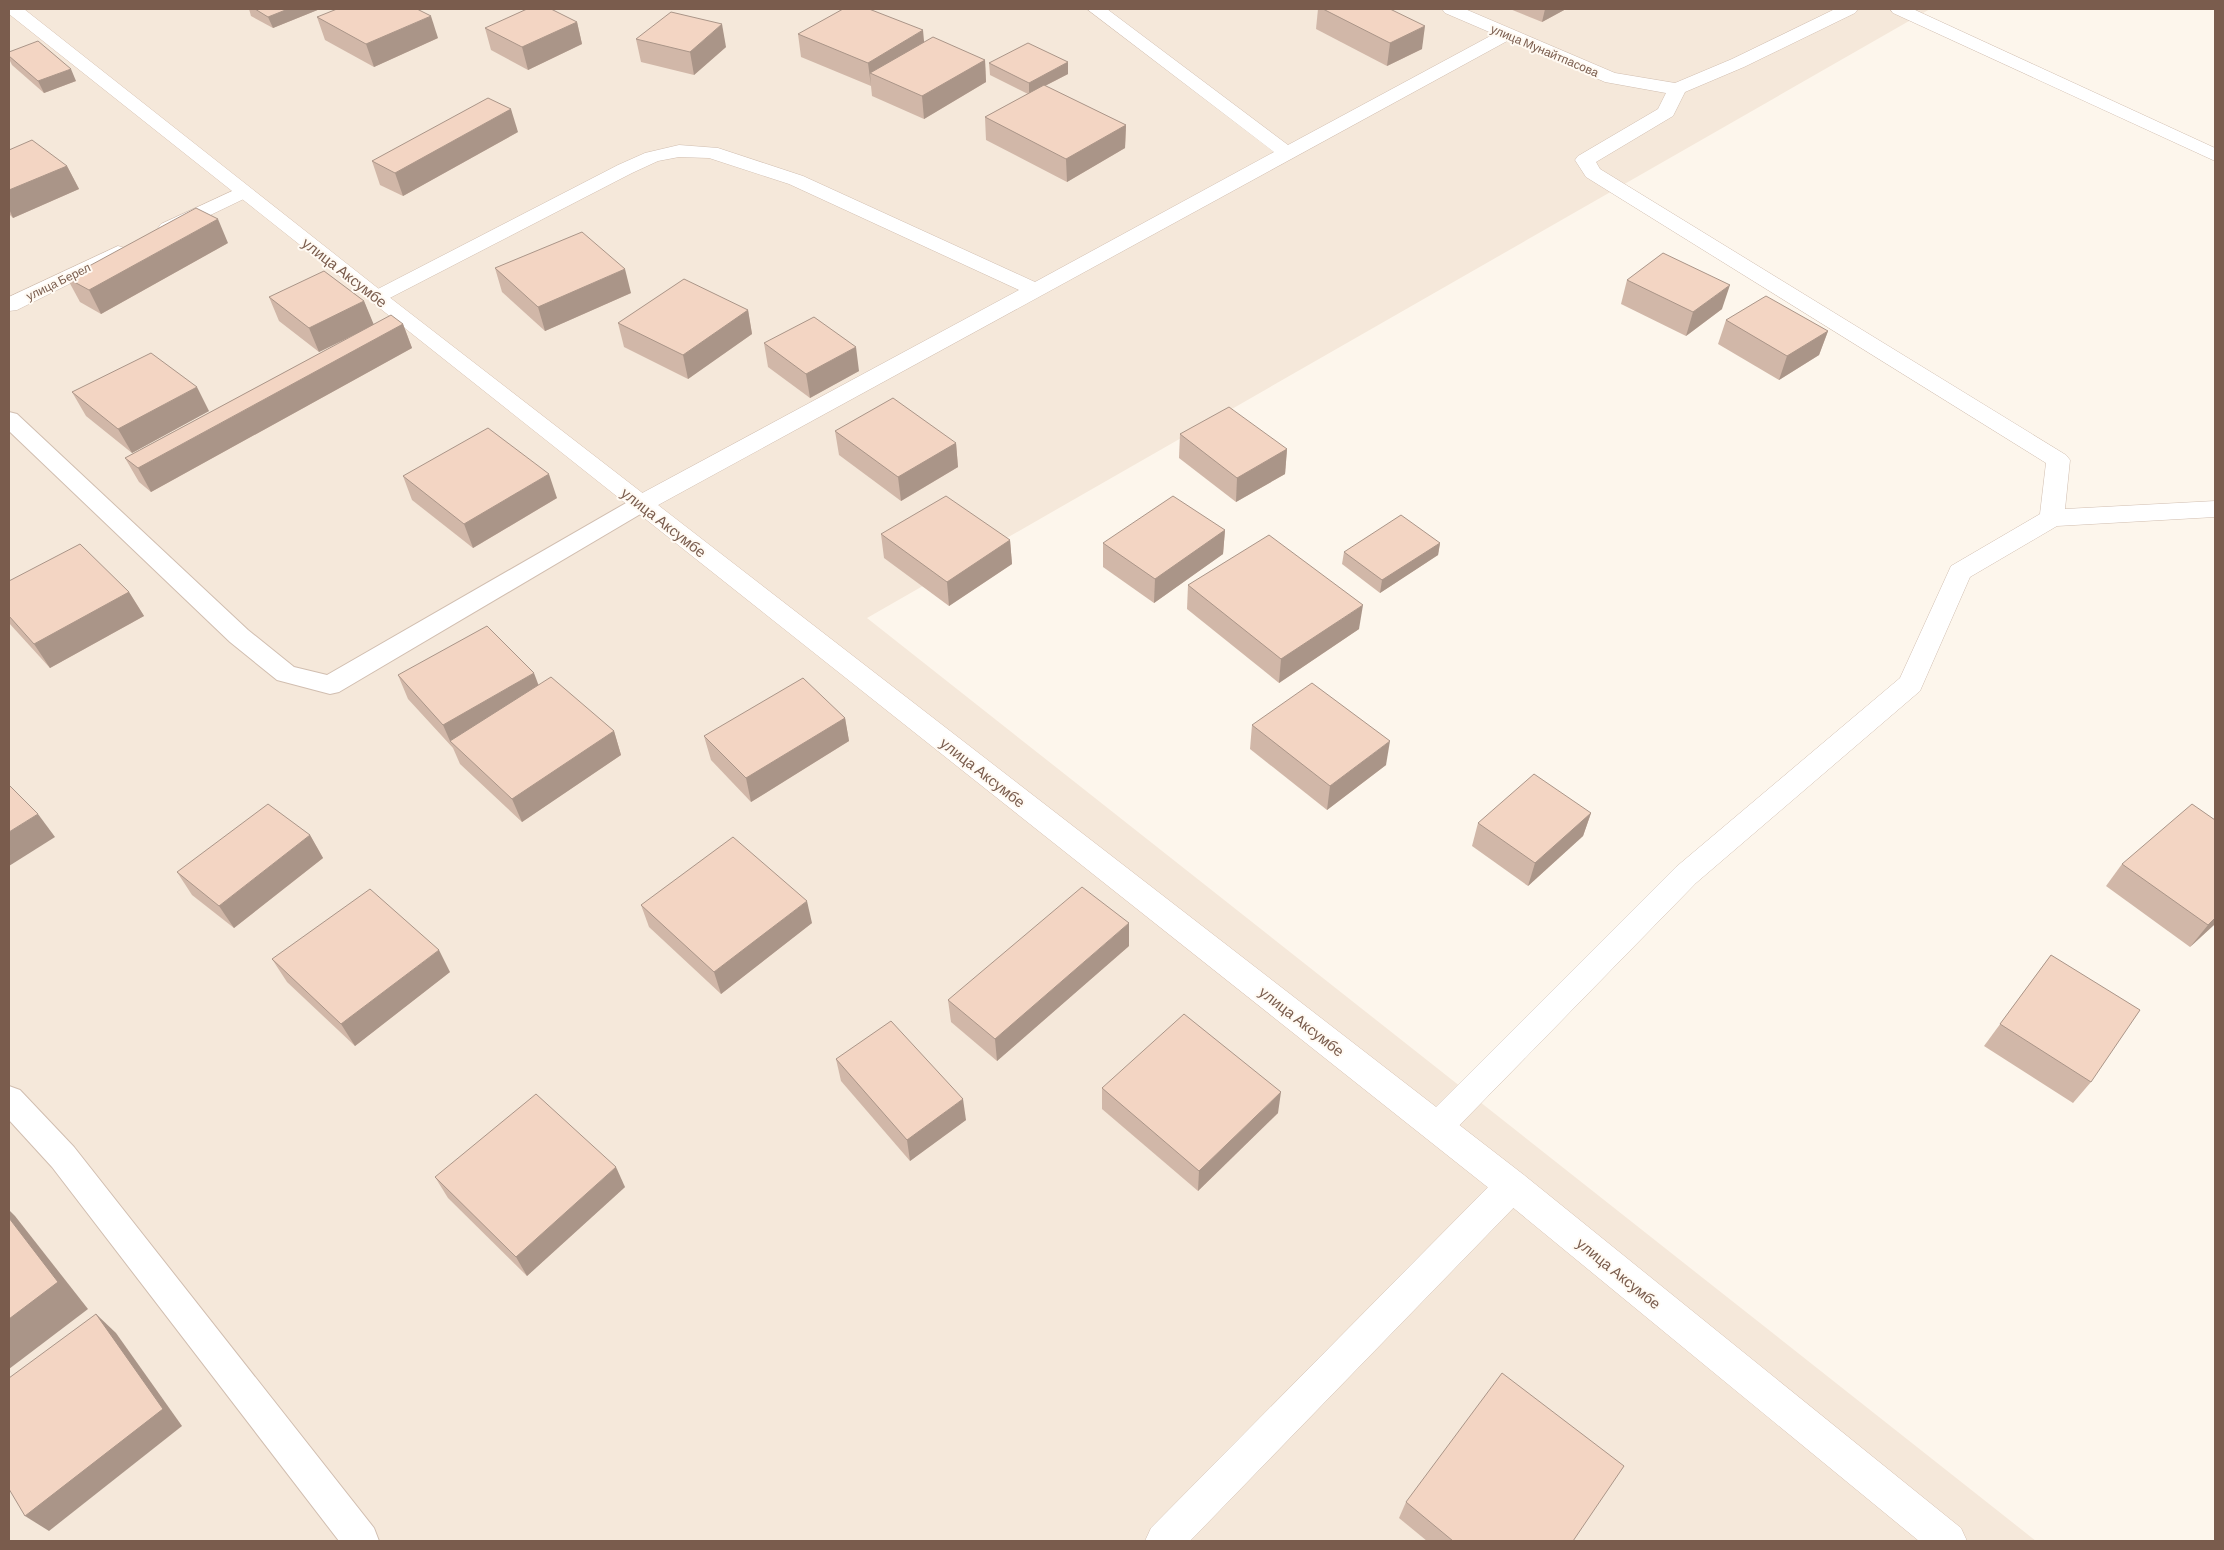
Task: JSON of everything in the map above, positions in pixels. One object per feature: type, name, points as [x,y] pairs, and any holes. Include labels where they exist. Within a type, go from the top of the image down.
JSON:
[{"type":"street","name":"улица Аксумбе","points":[[13,9],[377,297],[1512,1186],[1948,1541]]},
{"type":"street","points":[[1096,9],[1287,153]]},
{"type":"street","name":"улица Мунайтпасова","points":[[1451,9],[1611,78],[1677,89]]},
{"type":"street","points":[[1849,9],[1818,22],[1738,63],[1677,89],[1666,112],[1585,160],[1593,173],[2058,460],[2052,518]]},
{"type":"street","points":[[1899,9],[2215,154]]},
{"type":"street","points":[[641,504],[1507,34]]},
{"type":"street","points":[[377,297],[625,168],[652,157],[679,151],[711,152],[796,180],[858,206],[1036,290]]},
{"type":"street","name":"улица Берел","points":[[9,305],[244,192]]},
{"type":"street","points":[[1437,1127],[1686,875],[1911,684],[1960,572],[2052,518],[2215,509]]},
{"type":"street","points":[[1164,1541],[1512,1186]]},
{"type":"lane","points":[[9,419],[239,636],[286,674],[330,685],[641,504]]},
{"type":"lane","points":[[9,1099],[63,1157],[360,1541]]},
{"type":"shaded area","points":[[9,9],[1930,9],[867,618],[2036,1541],[9,1541]]},
{"type":"building","points":[[255,9],[288,9],[268,17]]},
{"type":"building","points":[[337,9],[417,9],[431,16],[366,44],[317,17]]},
{"type":"building","points":[[527,9],[551,9],[577,22],[522,47],[485,28]]},
{"type":"building","points":[[843,9],[869,9],[923,30],[868,63],[798,34]]},
{"type":"building","points":[[1323,9],[1390,9],[1425,26],[1390,43]]},
{"type":"building","points":[[671,12],[722,24],[690,52],[636,39]]},
{"type":"building","points":[[933,37],[985,60],[922,96],[870,73]]},
{"type":"building","points":[[38,41],[71,69],[38,81],[9,56],[9,52]]},
{"type":"building","points":[[1028,43],[1068,62],[1029,83],[989,63]]},
{"type":"building","points":[[1044,85],[1126,125],[1066,159],[985,117]]},
{"type":"building","points":[[488,98],[511,109],[395,173],[372,161]]},
{"type":"building","points":[[32,140],[67,166],[9,190],[9,150]]},
{"type":"building","points":[[196,208],[218,219],[89,290],[67,278]]},
{"type":"building","points":[[582,232],[625,269],[538,307],[495,268]]},
{"type":"building","points":[[1663,253],[1730,285],[1693,312],[1627,280]]},
{"type":"building","points":[[324,271],[364,301],[309,328],[269,297]]},
{"type":"building","points":[[684,279],[748,310],[683,355],[618,323]]},
{"type":"building","points":[[1766,296],[1828,331],[1787,356],[1726,320]]},
{"type":"building","points":[[391,315],[403,324],[138,468],[125,458]]},
{"type":"building","points":[[814,317],[856,347],[806,374],[764,343]]},
{"type":"building","points":[[151,353],[197,387],[118,429],[72,392]]},
{"type":"building","points":[[893,398],[956,443],[898,477],[835,431]]},
{"type":"building","points":[[1229,407],[1287,449],[1237,478],[1180,434]]},
{"type":"building","points":[[488,428],[549,474],[464,524],[403,476]]},
{"type":"building","points":[[946,496],[1010,540],[947,582],[881,534]]},
{"type":"building","points":[[1173,496],[1225,530],[1155,579],[1103,543]]},
{"type":"building","points":[[1401,515],[1440,543],[1382,580],[1344,552]]},
{"type":"building","points":[[1269,535],[1363,605],[1281,659],[1188,585]]},
{"type":"building","points":[[80,544],[129,592],[34,644],[9,616],[9,581]]},
{"type":"building","points":[[487,626],[534,673],[443,725],[398,675]]},
{"type":"building","points":[[551,677],[614,731],[512,799],[450,741]]},
{"type":"building","points":[[803,678],[845,718],[746,778],[704,736]]},
{"type":"building","points":[[1312,683],[1390,741],[1330,786],[1252,725]]},
{"type":"building","points":[[1534,774],[1591,813],[1535,863],[1478,823]]},
{"type":"building","points":[[9,785],[38,814],[9,832]]},
{"type":"building","points":[[268,804],[310,835],[219,906],[177,872]]},
{"type":"building","points":[[2192,804],[2215,820],[2215,918],[2208,925],[2122,864]]},
{"type":"building","points":[[733,837],[807,901],[714,972],[641,905]]},
{"type":"building","points":[[1082,887],[1129,923],[995,1039],[948,1000]]},
{"type":"building","points":[[370,889],[439,950],[341,1024],[272,959]]},
{"type":"building","points":[[2051,955],[2140,1010],[2091,1082],[2000,1024]]},
{"type":"building","points":[[1184,1014],[1281,1092],[1199,1171],[1102,1088]]},
{"type":"building","points":[[891,1021],[963,1099],[907,1140],[836,1059]]},
{"type":"building","points":[[536,1094],[616,1167],[516,1257],[435,1177]]},
{"type":"building","points":[[9,1218],[58,1282],[9,1319]]},
{"type":"building","points":[[96,1314],[163,1409],[25,1516],[9,1489],[9,1378]]},
{"type":"building","points":[[1502,1373],[1624,1466],[1573,1541],[1453,1541],[1406,1502]]}]
